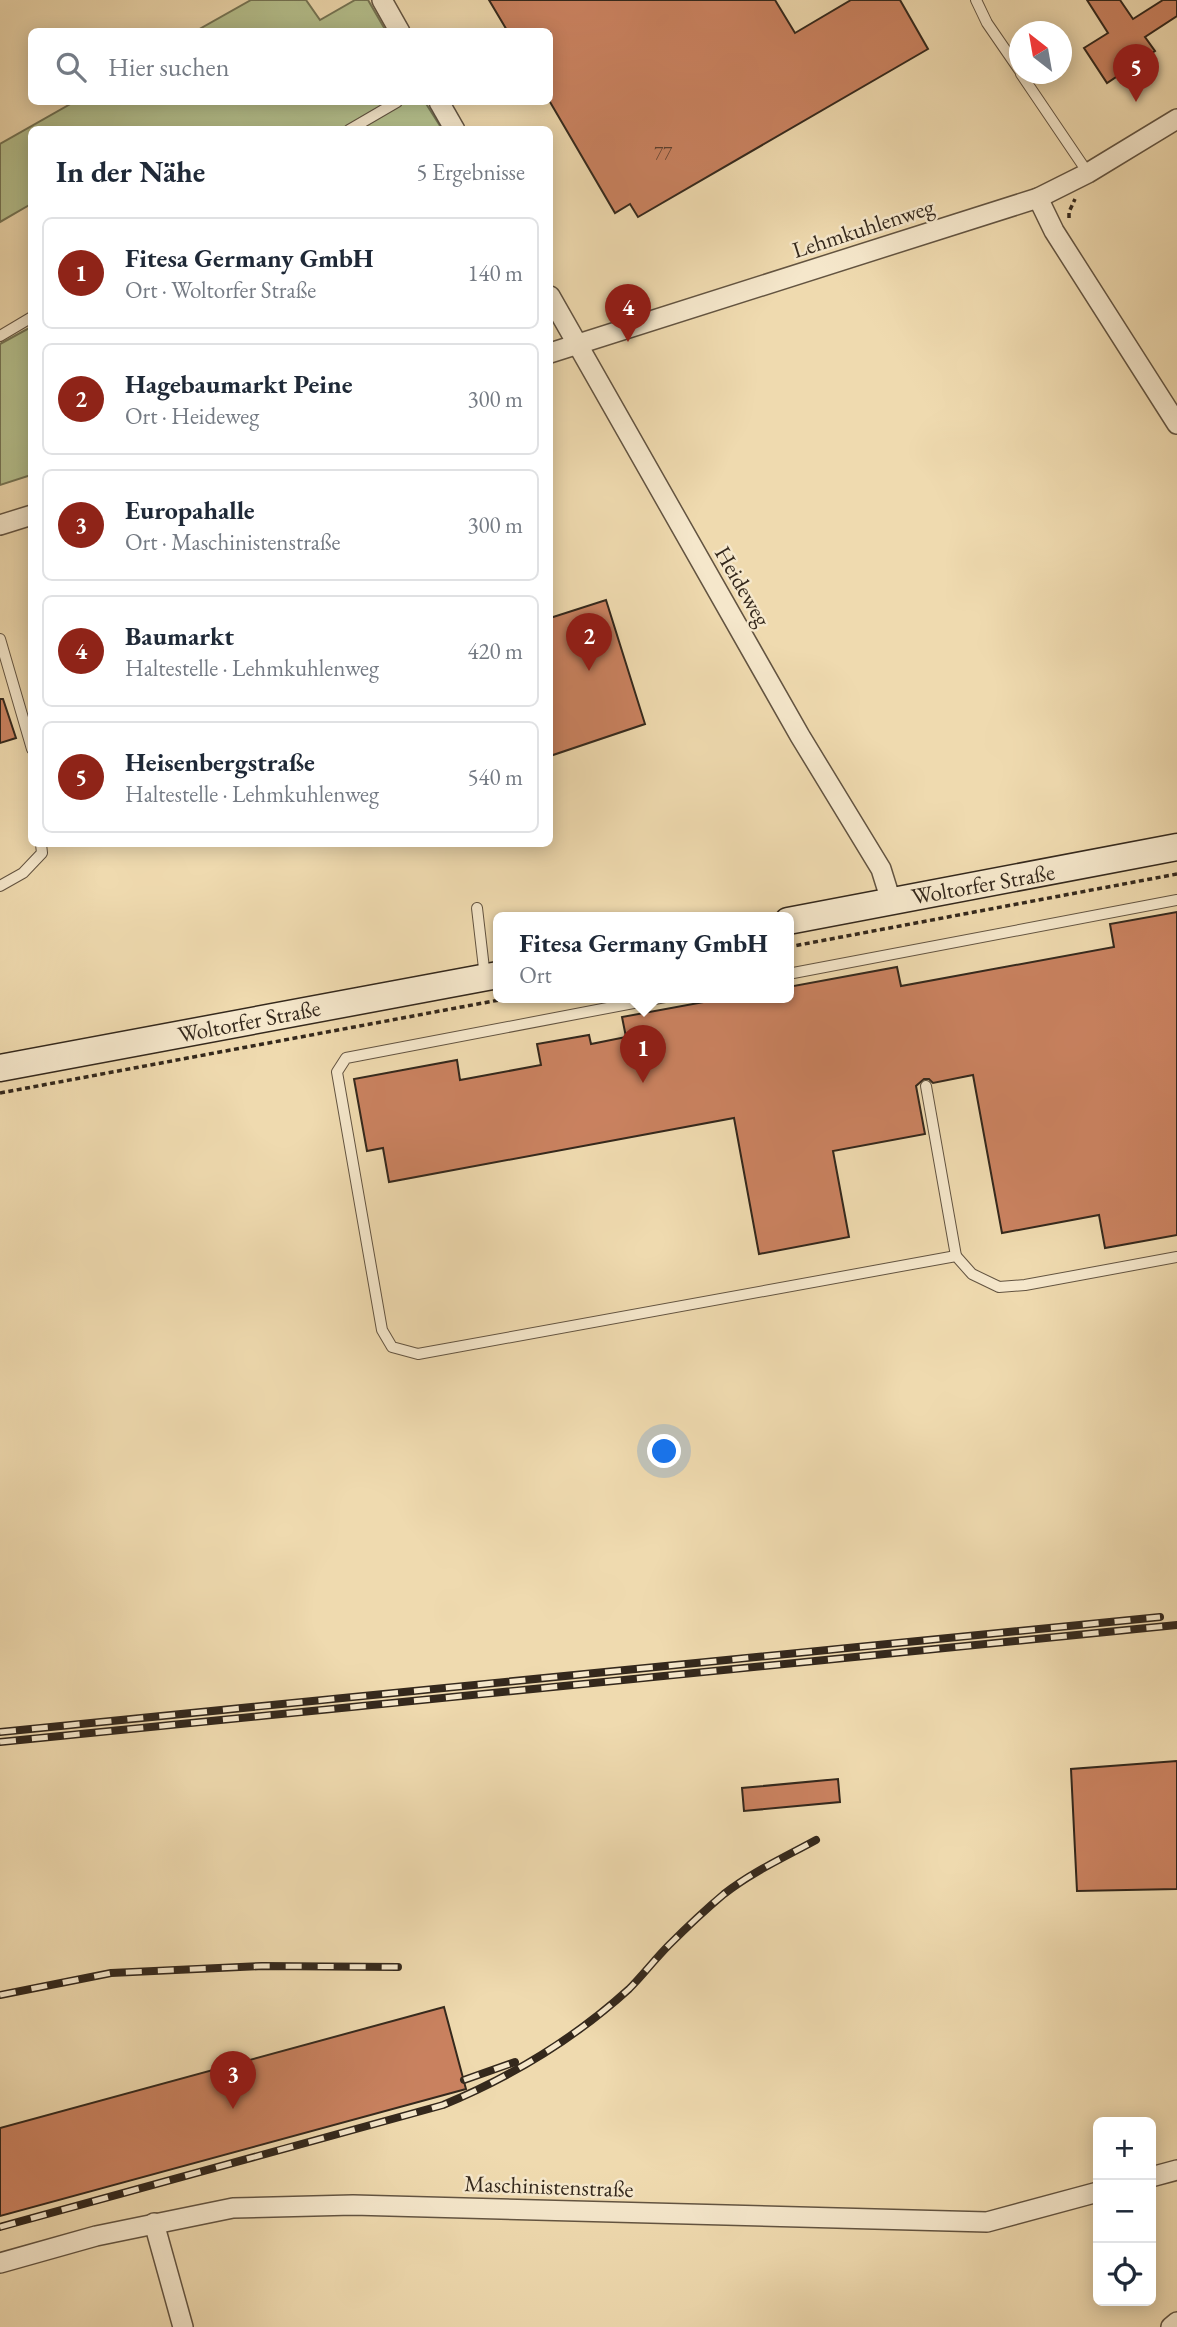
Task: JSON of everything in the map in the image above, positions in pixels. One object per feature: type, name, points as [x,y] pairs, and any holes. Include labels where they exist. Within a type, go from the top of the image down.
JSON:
[{"type":"main road","name":"Woltorfer Straße","points":[[794,919],[1177,847]]},
{"type":"main road","name":"Woltorfer Straße","points":[[0,1068],[492,976]]},
{"type":"street","points":[[382,0],[398,28]]},
{"type":"street","points":[[441,105],[453,126]]},
{"type":"street","name":"Lehmkuhlenweg","points":[[553,352],[1038,198],[1088,173],[1177,119]]},
{"type":"street","points":[[1038,198],[1054,231],[1177,424]]},
{"type":"street","name":"Heideweg","points":[[553,302],[800,736],[881,869],[891,901]]},
{"type":"street","points":[[0,525],[28,516]]},
{"type":"street","points":[[1156,2176],[1177,2170]]},
{"type":"street","name":"Maschinistenstraße","points":[[0,2263],[154,2222],[233,2208],[353,2205],[987,2222],[1093,2193]]},
{"type":"street","points":[[154,2222],[183,2327]]},
{"type":"street","points":[[1171,2327],[1177,2322]]},
{"type":"lane","points":[[976,0],[987,23],[1009,56]]},
{"type":"lane","points":[[1028,84],[1088,173]]},
{"type":"lane","points":[[355,126],[392,105]]},
{"type":"lane","points":[[0,337],[28,320]]},
{"type":"lane","points":[[0,639],[28,735]]},
{"type":"lane","points":[[0,886],[23,873],[42,853],[41,847]]},
{"type":"lane","points":[[794,973],[1177,900]]},
{"type":"lane","points":[[477,908],[492,976]]},
{"type":"lane","points":[[634,1003],[346,1058],[337,1072],[382,1330],[392,1347],[418,1354],[956,1256]]},
{"type":"lane","points":[[926,1086],[956,1256],[972,1274],[999,1287],[1025,1285],[1177,1257]]},
{"type":"path","points":[[794,946],[1177,874]]},
{"type":"path","points":[[0,1093],[493,1001]]},
{"type":"green space","points":[[251,0],[306,0],[320,20],[355,0],[368,0],[384,28],[201,28]]},
{"type":"green space","points":[[69,105],[427,105],[440,126],[32,126]]},
{"type":"green space","points":[[28,128],[28,206],[0,222],[0,144]]},
{"type":"green space","points":[[28,329],[28,476],[0,485],[0,344]]},
{"type":"building","points":[[489,0],[775,0],[795,33],[851,0],[900,0],[928,49],[638,217],[630,204],[615,213],[552,105],[553,28],[506,28]]},
{"type":"building","points":[[1087,0],[1120,0],[1133,19],[1163,0],[1177,0],[1177,16],[1145,37],[1155,51],[1107,83],[1084,48],[1108,33]]},
{"type":"building","points":[[606,600],[645,724],[553,755],[553,617]]},
{"type":"building","points":[[0,699],[3,699],[16,738],[0,743]]},
{"type":"building","points":[[1177,912],[1177,1235],[1105,1248],[1099,1215],[1002,1233],[973,1075],[933,1083],[924,1079],[916,1086],[925,1134],[833,1151],[849,1237],[759,1254],[734,1118],[389,1182],[383,1148],[367,1151],[354,1079],[457,1060],[460,1080],[541,1065],[537,1044],[589,1035],[591,1044],[626,1037],[622,1017],[698,1003],[794,1003],[794,986],[897,967],[901,986],[1114,947],[1110,924]]},
{"type":"building","points":[[1177,1761],[1177,1889],[1077,1891],[1071,1769]]},
{"type":"building","points":[[838,1779],[840,1802],[744,1811],[742,1788]]},
{"type":"building","points":[[444,2007],[466,2089],[0,2216],[0,2128]]},
{"type":"railway","points":[[0,1732],[1160,1617]]},
{"type":"railway","points":[[0,1742],[1177,1625]]},
{"type":"railway","points":[[0,2227],[443,2105],[468,2094],[541,2055],[587,2024],[629,1989],[669,1945],[724,1894],[757,1872],[816,1840]]},
{"type":"railway","points":[[0,1995],[111,1973],[262,1966],[398,1967]]},
{"type":"railway","points":[[464,2080],[515,2062]]},
{"type":"place","name":"Heisenbergstraße","points":[[1136,102]]},
{"type":"place","name":"Baumarkt","points":[[628,342]]},
{"type":"place","name":"Hagebaumarkt Peine","points":[[589,671]]},
{"type":"place","name":"Fitesa Germany GmbH","points":[[643,1083]]},
{"type":"place","name":"Europahalle","points":[[233,2109]]}]
